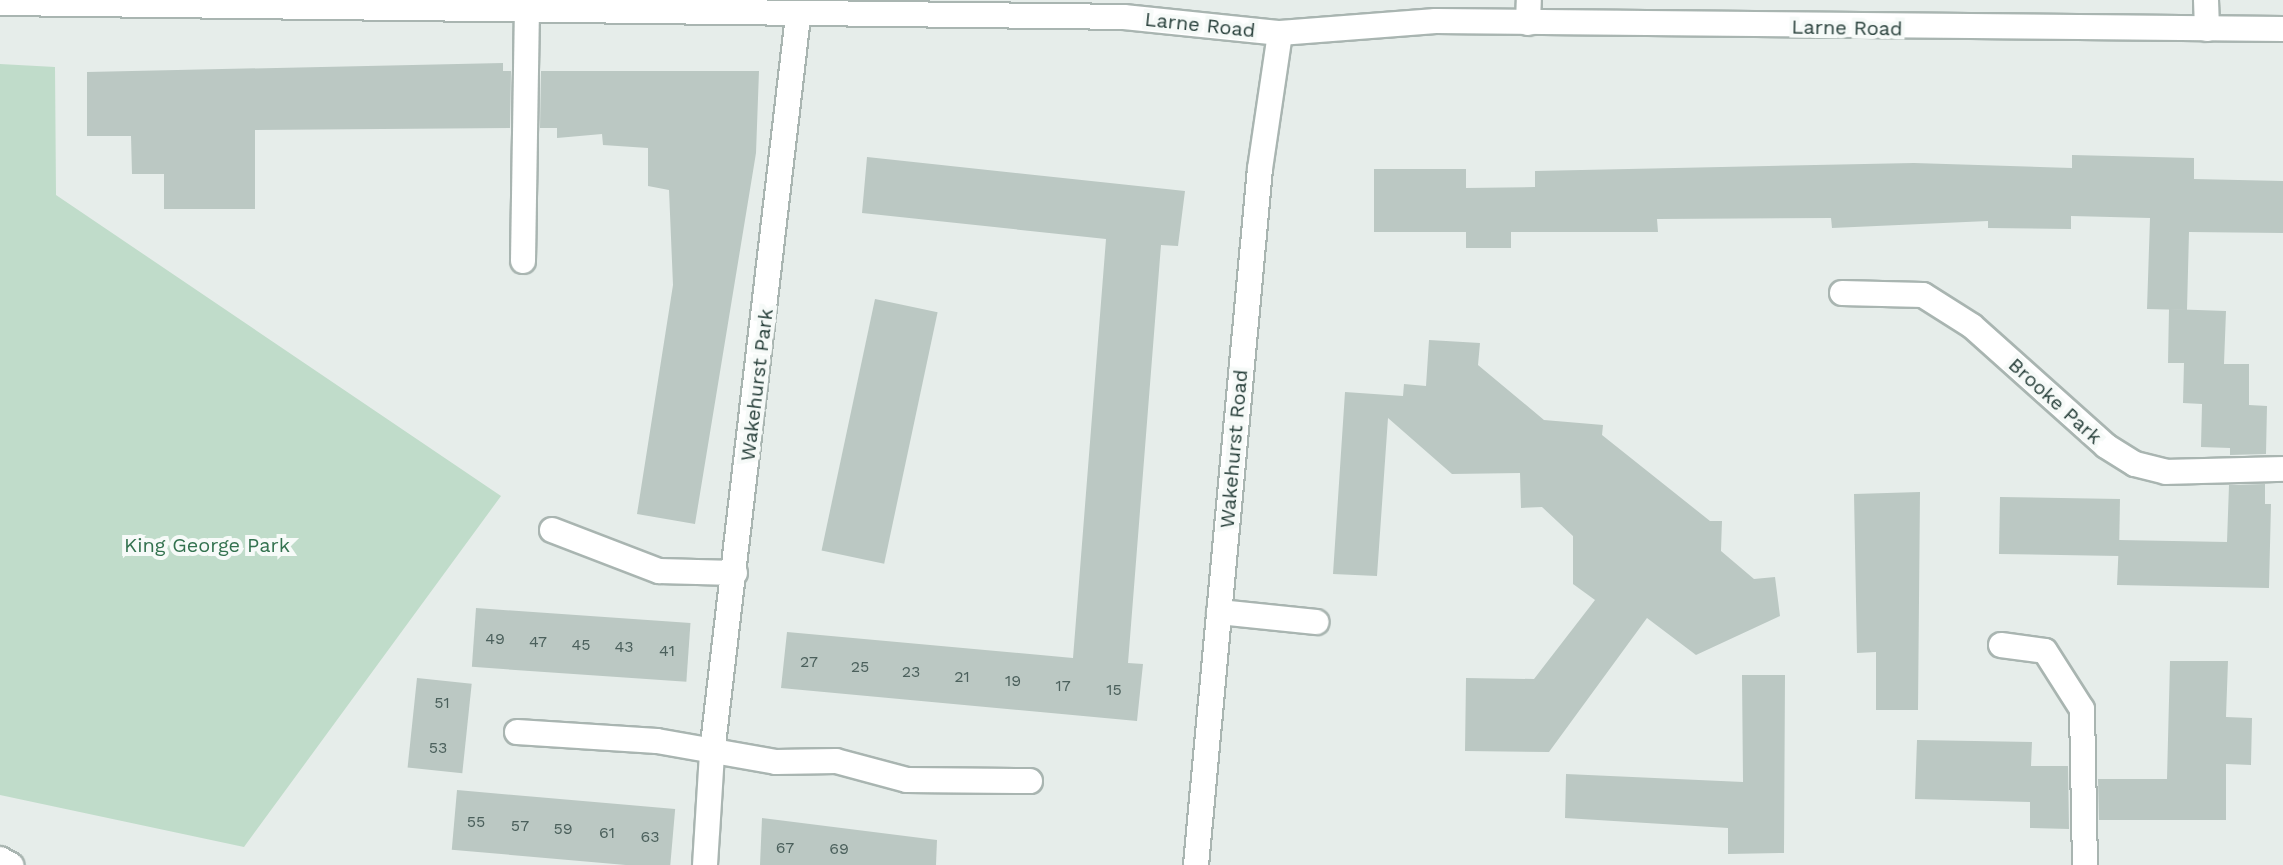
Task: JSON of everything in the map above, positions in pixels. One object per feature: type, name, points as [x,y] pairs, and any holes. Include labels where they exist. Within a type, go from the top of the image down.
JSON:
[{"type":"street","points":[[2206,0],[2207,29]]},
{"type":"street","name":"Larne Road","points":[[0,3],[407,5],[527,12],[765,8],[798,17],[1124,17],[1280,33],[1529,11],[2283,29]]},
{"type":"street","points":[[523,261],[527,12]]},
{"type":"street","name":"Wakehurst Park","points":[[705,865],[712,753],[798,17]]},
{"type":"street","name":"Wakehurst Road","points":[[1196,865],[1260,169],[1280,33]]},
{"type":"street","name":"Brooke Park","points":[[1842,293],[1923,295],[1972,326],[2106,446],[2135,464],[2166,472],[2283,469]]},
{"type":"street","points":[[552,530],[659,571],[735,573]]},
{"type":"street","points":[[1219,612],[1316,622]]},
{"type":"street","points":[[2001,645],[2045,651],[2082,709],[2085,865]]},
{"type":"street","points":[[517,732],[657,741],[712,753],[836,761],[907,780],[1030,781]]},
{"type":"street","points":[[0,859],[11,865]]},
{"type":"green space","name":"King George Park","points":[[0,64],[55,67],[56,195],[501,496],[244,847],[0,795]]},
{"type":"building","points":[[503,63],[503,71],[511,71],[510,128],[255,130],[255,209],[164,209],[164,174],[132,174],[131,136],[87,136],[87,72]]},
{"type":"building","points":[[541,71],[759,71],[756,153],[695,524],[637,514],[673,285],[669,190],[648,186],[648,148],[603,145],[602,134],[557,138],[557,128],[540,128]]},
{"type":"building","points":[[2072,155],[2194,158],[2194,179],[2283,181],[2283,233],[2189,232],[2187,310],[2147,309],[2150,218],[2071,216],[2071,229],[1988,228],[1988,221],[1832,228],[1831,218],[1657,219],[1658,232],[1511,232],[1511,248],[1466,248],[1466,232],[1374,232],[1374,169],[1466,169],[1466,188],[1535,187],[1535,171],[1914,163],[2072,168]]},
{"type":"building","points":[[867,157],[1185,191],[1178,246],[1161,245],[1128,663],[1143,664],[1137,721],[781,688],[787,632],[1073,658],[1106,239],[862,213]]},
{"type":"building","points":[[875,299],[938,312],[884,564],[822,550]]},
{"type":"building","points":[[2169,309],[2226,311],[2224,364],[2249,364],[2249,405],[2267,406],[2266,454],[2230,455],[2230,448],[2201,447],[2202,404],[2183,403],[2184,363],[2168,363]]},
{"type":"building","points":[[1429,340],[1480,343],[1478,365],[1544,420],[1603,425],[1602,435],[1710,521],[1722,521],[1721,551],[1754,579],[1775,577],[1780,616],[1696,655],[1647,618],[1549,752],[1465,751],[1466,678],[1534,679],[1595,600],[1573,584],[1573,536],[1542,507],[1521,508],[1520,473],[1452,474],[1388,418],[1377,576],[1333,574],[1345,392],[1403,396],[1404,384],[1426,386]]},
{"type":"building","points":[[2265,484],[2265,504],[2271,504],[2269,588],[2117,585],[2119,540],[2227,542],[2229,485]]},
{"type":"building","points":[[1920,492],[1918,710],[1876,710],[1876,652],[1857,653],[1854,494]]},
{"type":"building","points":[[2000,497],[2120,499],[2119,556],[1999,554]]},
{"type":"building","points":[[476,608],[690,623],[686,682],[472,667]]},
{"type":"building","points":[[2170,661],[2228,661],[2226,717],[2252,718],[2251,765],[2226,764],[2226,820],[2099,820],[2098,779],[2167,779]]},
{"type":"building","points":[[1742,675],[1785,675],[1784,853],[1728,854],[1728,828],[1565,818],[1566,774],[1743,782]]},
{"type":"building","points":[[417,678],[472,684],[462,773],[408,768]]},
{"type":"building","points":[[1917,740],[2032,742],[2031,766],[2068,766],[2069,829],[2030,828],[2030,802],[1915,799]]},
{"type":"building","points":[[457,790],[675,809],[670,865],[626,865],[452,850]]},
{"type":"building","points":[[762,818],[937,840],[936,865],[760,865]]}]
